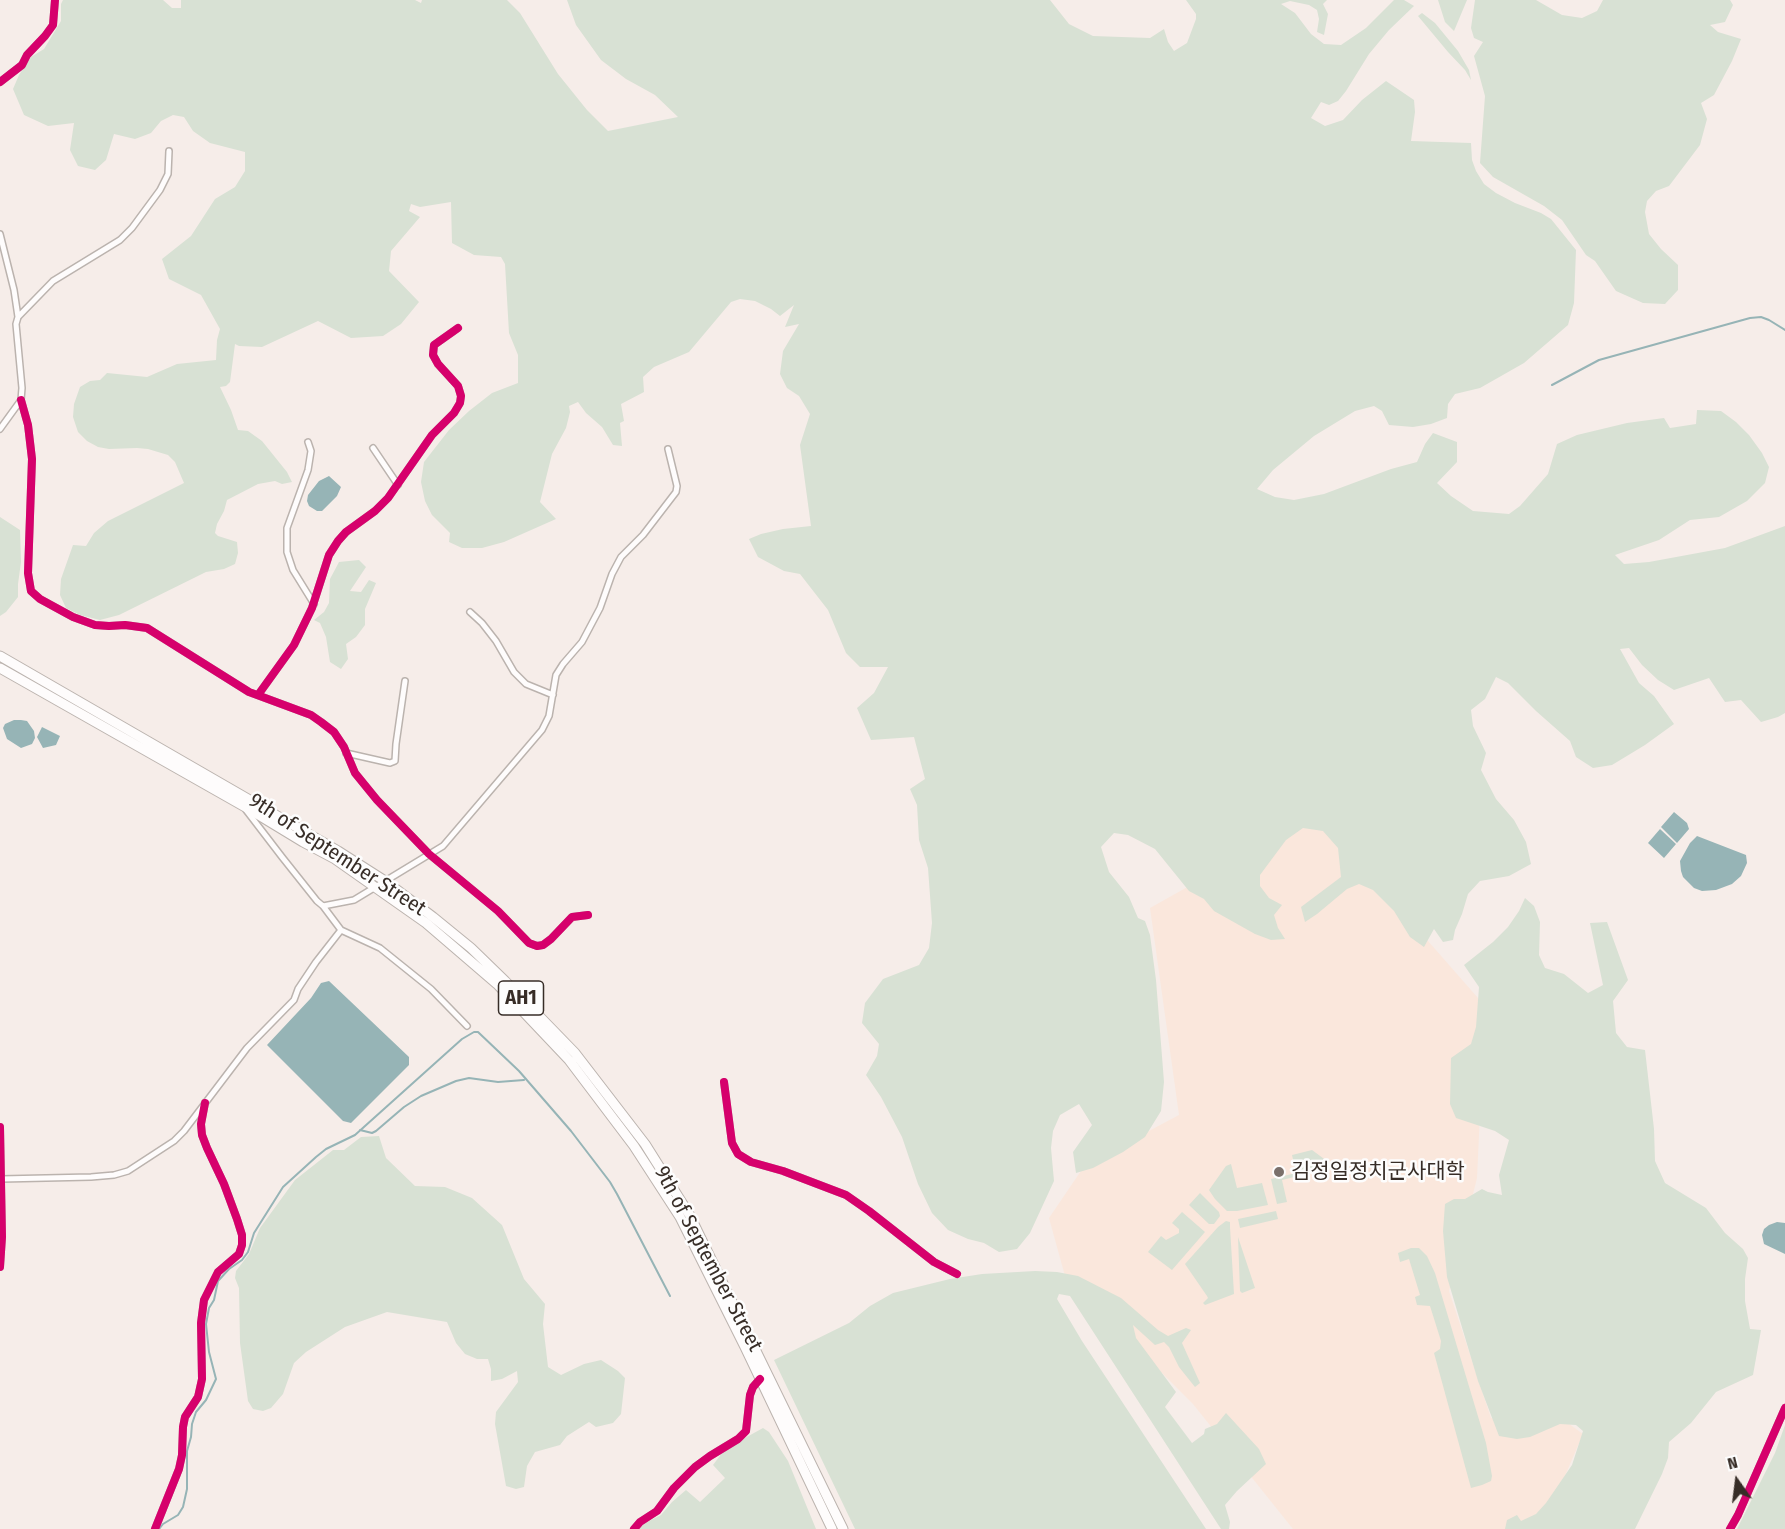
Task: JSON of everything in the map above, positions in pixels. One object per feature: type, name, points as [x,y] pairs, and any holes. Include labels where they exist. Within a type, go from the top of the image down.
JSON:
[{"type":"highway","name":"9th of September Street","points":[[0,656],[304,830],[385,881],[471,948],[506,981],[575,1053],[645,1144],[689,1214],[843,1529]]},
{"type":"highway","name":"9th of September Street","points":[[0,668],[335,859],[426,923],[497,984],[569,1060],[634,1146],[680,1217],[832,1529]]},
{"type":"street","points":[[0,82],[22,65],[27,55],[53,25],[55,0]]},
{"type":"street","points":[[18,317],[53,281],[120,240],[132,228],[160,190],[168,174],[169,151]]},
{"type":"street","points":[[0,234],[14,290],[18,317],[16,324],[21,400],[28,425],[32,459],[28,573],[31,591],[40,600],[73,617],[95,625],[133,625],[147,628],[249,692],[311,715],[321,722],[334,732],[355,773],[377,800],[429,854],[498,911],[529,943],[537,946],[543,945],[552,939],[572,917],[588,915]]},
{"type":"street","points":[[258,695],[294,645],[314,604],[329,555],[338,541],[388,498],[432,435],[460,403],[461,396],[458,386],[433,355],[434,345],[458,328]]},
{"type":"street","points":[[0,429],[21,400]]},
{"type":"street","points":[[308,442],[310,451],[308,470],[287,528],[288,552],[293,570],[314,604]]},
{"type":"street","points":[[373,448],[398,485]]},
{"type":"street","points":[[323,906],[354,900],[443,846],[542,730],[549,716],[556,675],[582,642],[600,608],[612,574],[621,557],[643,535],[676,492],[677,486],[668,449]]},
{"type":"street","points":[[470,612],[496,641],[514,672],[526,684],[553,695]]},
{"type":"street","points":[[346,753],[390,763],[396,760],[396,744],[405,681]]},
{"type":"street","points":[[242,804],[341,930],[387,953],[431,989],[467,1026]]},
{"type":"street","points":[[2,1179],[114,1175],[128,1171],[174,1141],[247,1048],[294,1000],[298,989],[316,962],[341,930]]},
{"type":"street","points":[[724,1082],[732,1143],[738,1154],[751,1162],[783,1171],[846,1195],[934,1262],[957,1274]]},
{"type":"street","points":[[155,1529],[179,1469],[185,1417],[198,1397],[202,1379],[201,1323],[204,1300],[218,1272],[239,1254],[242,1245],[242,1235],[237,1219],[202,1135],[201,1125],[205,1103]]},
{"type":"street","points":[[0,1127],[2,1179],[0,1267]]},
{"type":"street","points":[[634,1529],[640,1522],[657,1511],[674,1488],[695,1467],[738,1439],[746,1431],[750,1395],[760,1379]]},
{"type":"street","points":[[1730,1529],[1785,1408]]},
{"type":"shaded area","points":[[63,0],[163,0],[172,8],[181,8],[181,0],[415,0],[421,3],[422,0],[507,0],[520,13],[558,74],[587,110],[608,131],[678,117],[655,95],[626,79],[601,60],[576,25],[567,0],[1050,0],[1069,24],[1093,36],[1150,38],[1164,29],[1174,51],[1187,43],[1196,19],[1196,14],[1186,0],[1327,0],[1323,4],[1328,14],[1324,35],[1317,32],[1319,19],[1317,10],[1309,5],[1290,1],[1281,4],[1295,13],[1311,34],[1324,44],[1341,45],[1366,28],[1394,0],[1404,0],[1414,6],[1389,30],[1369,54],[1338,101],[1329,105],[1321,102],[1311,118],[1325,126],[1343,120],[1362,100],[1386,81],[1414,100],[1415,112],[1411,141],[1471,143],[1472,160],[1484,184],[1515,203],[1551,219],[1576,250],[1574,303],[1568,325],[1524,363],[1480,388],[1455,394],[1448,404],[1447,418],[1413,427],[1389,425],[1382,411],[1374,406],[1355,411],[1314,436],[1273,470],[1257,489],[1275,497],[1294,500],[1324,494],[1391,469],[1417,462],[1433,433],[1457,442],[1457,462],[1437,483],[1473,511],[1509,514],[1520,506],[1548,474],[1557,444],[1577,435],[1627,423],[1664,418],[1670,428],[1696,424],[1697,410],[1721,411],[1749,435],[1762,453],[1769,467],[1765,483],[1747,501],[1719,517],[1690,520],[1659,540],[1615,555],[1624,564],[1649,562],[1725,548],[1785,526],[1785,713],[1761,722],[1741,700],[1725,702],[1709,678],[1674,690],[1658,680],[1629,648],[1620,649],[1639,683],[1654,696],[1674,724],[1612,765],[1593,768],[1576,757],[1570,741],[1508,683],[1496,677],[1485,699],[1471,710],[1473,726],[1486,753],[1481,770],[1496,799],[1514,820],[1526,842],[1531,864],[1509,876],[1480,881],[1468,894],[1453,940],[1443,942],[1434,929],[1424,947],[1410,937],[1394,911],[1373,890],[1359,884],[1347,889],[1305,922],[1301,907],[1341,877],[1338,848],[1323,831],[1303,828],[1286,840],[1260,875],[1260,886],[1269,898],[1282,905],[1274,915],[1285,939],[1271,940],[1255,934],[1214,911],[1204,899],[1189,891],[1155,849],[1128,835],[1114,833],[1101,847],[1109,872],[1129,897],[1138,918],[1145,921],[1150,935],[1164,1082],[1161,1111],[1145,1137],[1093,1168],[1076,1173],[1073,1152],[1092,1125],[1079,1104],[1060,1115],[1053,1131],[1051,1148],[1054,1181],[1030,1233],[1017,1249],[999,1252],[984,1243],[948,1230],[932,1213],[918,1184],[902,1137],[881,1097],[866,1075],[877,1056],[879,1044],[862,1023],[865,1003],[883,979],[919,965],[929,948],[932,923],[928,868],[919,840],[917,805],[910,789],[925,779],[914,737],[871,740],[857,708],[874,693],[888,667],[860,667],[846,653],[828,610],[800,574],[784,571],[758,557],[749,539],[783,529],[811,526],[800,445],[810,414],[799,396],[787,388],[780,374],[783,351],[799,324],[785,327],[794,305],[780,316],[755,301],[740,299],[731,302],[689,352],[654,367],[643,377],[644,392],[621,404],[624,421],[620,423],[622,446],[613,445],[602,427],[586,413],[578,402],[569,406],[570,412],[566,428],[552,454],[540,502],[556,519],[504,542],[482,548],[462,548],[449,542],[450,533],[432,515],[425,501],[421,482],[424,462],[449,430],[469,411],[492,393],[518,383],[518,355],[509,333],[505,264],[501,257],[474,255],[452,243],[451,202],[420,207],[411,204],[409,211],[420,217],[391,251],[389,271],[419,302],[401,324],[383,336],[351,338],[318,321],[262,347],[235,344],[230,382],[220,387],[238,430],[248,431],[262,441],[287,472],[292,482],[282,484],[275,481],[258,484],[227,500],[215,533],[237,542],[238,553],[235,564],[224,569],[206,572],[119,615],[100,620],[80,615],[66,608],[60,595],[61,579],[73,545],[86,546],[94,533],[108,521],[184,483],[175,462],[168,455],[148,449],[109,449],[98,447],[87,441],[78,432],[73,417],[74,404],[80,387],[90,381],[100,380],[107,373],[147,377],[177,364],[216,360],[220,329],[201,295],[169,279],[162,259],[191,236],[215,199],[235,187],[245,171],[245,152],[210,143],[193,131],[184,117],[173,115],[161,121],[151,133],[135,139],[114,134],[106,160],[95,170],[78,166],[70,150],[74,123],[48,126],[24,115],[13,89],[31,57],[44,49],[61,21]]},
{"type":"shaded area","points":[[1438,0],[1467,0],[1454,31],[1445,22]]},
{"type":"shaded area","points":[[1475,0],[1536,0],[1562,15],[1582,18],[1597,11],[1603,0],[1730,0],[1733,5],[1725,22],[1710,25],[1718,32],[1741,39],[1714,95],[1701,103],[1707,119],[1700,145],[1669,186],[1656,191],[1647,201],[1645,212],[1649,234],[1678,265],[1678,290],[1665,304],[1643,303],[1616,291],[1595,261],[1586,255],[1562,220],[1544,206],[1493,177],[1480,163],[1485,96],[1474,56],[1483,42],[1474,38],[1471,28]]},
{"type":"shaded area","points":[[1422,13],[1435,23],[1458,51],[1469,70],[1471,80],[1418,16]]},
{"type":"shaded area","points":[[0,517],[20,530],[21,562],[18,597],[0,616]]},
{"type":"shaded area","points":[[359,560],[366,567],[350,591],[361,592],[369,580],[376,583],[365,609],[365,625],[356,637],[346,644],[348,659],[341,669],[330,662],[326,637],[320,623],[314,620],[324,612],[329,603],[330,579],[339,562]]},
{"type":"shaded area","name":"김정일정치군사대학","points":[[1314,816],[1485,1006],[1477,1178],[1449,1291],[1491,1418],[1565,1421],[1583,1434],[1542,1529],[1293,1529],[1193,1404],[1065,1276],[1049,1218],[1085,1165],[1179,1115],[1150,908]]},
{"type":"shaded area","points":[[1525,898],[1534,906],[1540,922],[1539,955],[1545,968],[1564,974],[1588,993],[1603,985],[1590,923],[1607,922],[1628,980],[1613,1001],[1616,1033],[1627,1047],[1645,1050],[1654,1129],[1655,1161],[1665,1183],[1706,1208],[1725,1233],[1743,1249],[1748,1258],[1745,1301],[1750,1329],[1761,1330],[1753,1375],[1716,1392],[1691,1423],[1669,1442],[1668,1458],[1662,1474],[1635,1529],[1505,1529],[1507,1520],[1517,1515],[1521,1521],[1536,1514],[1546,1503],[1572,1465],[1583,1431],[1576,1425],[1560,1424],[1530,1437],[1517,1439],[1499,1436],[1478,1381],[1447,1277],[1443,1231],[1445,1204],[1454,1199],[1465,1199],[1482,1189],[1502,1195],[1499,1175],[1509,1140],[1495,1131],[1456,1118],[1450,1104],[1451,1058],[1471,1044],[1476,1027],[1479,987],[1464,965],[1508,927]]},
{"type":"shaded area","points":[[379,1136],[386,1158],[415,1186],[445,1187],[472,1198],[502,1225],[524,1279],[545,1304],[543,1324],[548,1367],[561,1375],[584,1364],[601,1360],[625,1378],[621,1414],[613,1423],[596,1427],[589,1422],[567,1436],[560,1445],[535,1452],[527,1466],[524,1487],[516,1489],[506,1486],[495,1424],[496,1412],[518,1382],[517,1371],[502,1379],[491,1381],[488,1359],[477,1359],[465,1354],[456,1343],[447,1322],[387,1312],[345,1327],[306,1352],[294,1363],[283,1394],[271,1408],[263,1411],[253,1409],[248,1401],[240,1343],[239,1288],[235,1278],[236,1271],[249,1254],[260,1228],[295,1180],[333,1150],[344,1150],[361,1137]]},
{"type":"shaded area","points":[[1312,1150],[1335,1167],[1282,1180],[1287,1202],[1277,1204],[1271,1179],[1296,1173],[1292,1155]]},
{"type":"shaded area","points":[[1231,1164],[1237,1188],[1262,1183],[1268,1205],[1227,1211],[1215,1199],[1209,1190],[1226,1166]]},
{"type":"shaded area","points":[[1200,1193],[1219,1212],[1220,1216],[1214,1224],[1209,1224],[1189,1205]]},
{"type":"shaded area","points":[[1276,1211],[1278,1219],[1240,1228],[1238,1219]]},
{"type":"shaded area","points":[[1182,1212],[1205,1232],[1172,1270],[1148,1252],[1161,1236],[1166,1240],[1179,1233],[1179,1229],[1172,1223]]},
{"type":"shaded area","points":[[1226,1221],[1230,1222],[1234,1294],[1205,1305],[1203,1303],[1208,1298],[1185,1264]]},
{"type":"shaded area","points":[[1238,1237],[1255,1288],[1242,1293],[1240,1291]]},
{"type":"shaded area","points":[[1411,1248],[1419,1248],[1427,1256],[1435,1273],[1486,1443],[1492,1476],[1491,1481],[1482,1485],[1471,1488],[1434,1353],[1440,1349],[1441,1341],[1430,1306],[1417,1305],[1415,1297],[1420,1295],[1409,1259],[1400,1262],[1398,1253]]},
{"type":"shaded area","points":[[1035,1271],[1078,1276],[1121,1298],[1168,1336],[1186,1328],[1191,1330],[1182,1343],[1200,1383],[1195,1387],[1179,1367],[1164,1342],[1155,1345],[1133,1325],[1136,1338],[1176,1392],[1165,1407],[1192,1443],[1204,1434],[1205,1429],[1217,1424],[1226,1413],[1259,1449],[1266,1464],[1225,1505],[1230,1522],[1229,1529],[1221,1529],[1070,1296],[1059,1294],[1057,1299],[1082,1341],[1206,1529],[855,1529],[774,1360],[849,1323],[870,1306],[893,1293],[982,1274]]},
{"type":"shaded area","points":[[1785,1425],[1785,1529],[1737,1529],[1775,1453]]},
{"type":"shaded area","points":[[763,1428],[769,1432],[788,1461],[816,1529],[639,1529],[645,1523],[661,1515],[686,1490],[700,1502],[725,1478],[713,1465],[725,1449]]},
{"type":"water","points":[[329,476],[341,487],[337,496],[322,511],[317,511],[309,506],[308,495],[319,481]]},
{"type":"water","points":[[14,720],[27,721],[34,731],[35,738],[32,744],[21,748],[7,739],[3,728],[5,724]]},
{"type":"water","points":[[42,727],[60,736],[56,745],[43,748],[37,737]]},
{"type":"water","points":[[1674,812],[1687,823],[1689,829],[1677,843],[1661,827]]},
{"type":"water","points":[[1660,829],[1676,844],[1664,858],[1648,843]]},
{"type":"water","points":[[1697,836],[1746,855],[1747,863],[1741,876],[1732,884],[1716,890],[1702,891],[1694,888],[1683,877],[1680,861],[1690,843]]},
{"type":"water","points":[[329,981],[409,1057],[409,1065],[351,1123],[343,1121],[267,1045],[311,998],[321,983]]},
{"type":"water","points":[[1777,1222],[1785,1223],[1785,1254],[1764,1244],[1762,1235],[1764,1229]]},
{"type":"waterway","points":[[1552,385],[1599,360],[1750,318],[1761,317],[1785,330]]},
{"type":"waterway","points":[[159,1529],[178,1515],[183,1507],[187,1489],[187,1451],[192,1424],[196,1412],[206,1400],[216,1379],[209,1352],[206,1324],[218,1281],[248,1252],[254,1233],[283,1187],[326,1149],[355,1135],[462,1039],[474,1032],[478,1032],[519,1071],[571,1131],[610,1182],[670,1296]]},
{"type":"waterway","points":[[360,1130],[372,1133],[376,1131],[421,1096],[456,1081],[469,1078],[498,1082],[524,1080]]},
{"type":"cycle path","points":[[0,82],[22,65],[27,55],[53,25],[55,0]]},
{"type":"cycle path","points":[[258,695],[294,645],[312,608],[329,555],[338,541],[388,498],[432,435],[454,413],[460,403],[461,396],[458,386],[433,355],[434,345],[458,328]]},
{"type":"cycle path","points":[[21,400],[28,425],[32,459],[28,573],[31,591],[40,599],[73,617],[95,625],[147,628],[249,692],[311,715],[321,722],[334,732],[344,747],[355,773],[377,800],[429,854],[498,911],[529,943],[537,946],[543,945],[572,917],[588,915]]},
{"type":"cycle path","points":[[724,1082],[732,1143],[738,1154],[751,1162],[783,1171],[846,1195],[934,1262],[957,1274]]},
{"type":"cycle path","points":[[155,1529],[179,1469],[185,1417],[198,1397],[202,1379],[201,1323],[204,1300],[218,1272],[239,1254],[242,1245],[242,1235],[237,1219],[202,1135],[201,1124],[205,1103]]},
{"type":"cycle path","points":[[0,1127],[2,1237],[0,1267]]},
{"type":"cycle path","points":[[634,1529],[640,1522],[657,1511],[674,1488],[695,1467],[738,1439],[746,1431],[750,1395],[760,1379]]},
{"type":"cycle path","points":[[1730,1529],[1785,1408]]},
{"type":"place","name":"김정일정치군사대학","points":[[1279,1172]]}]
